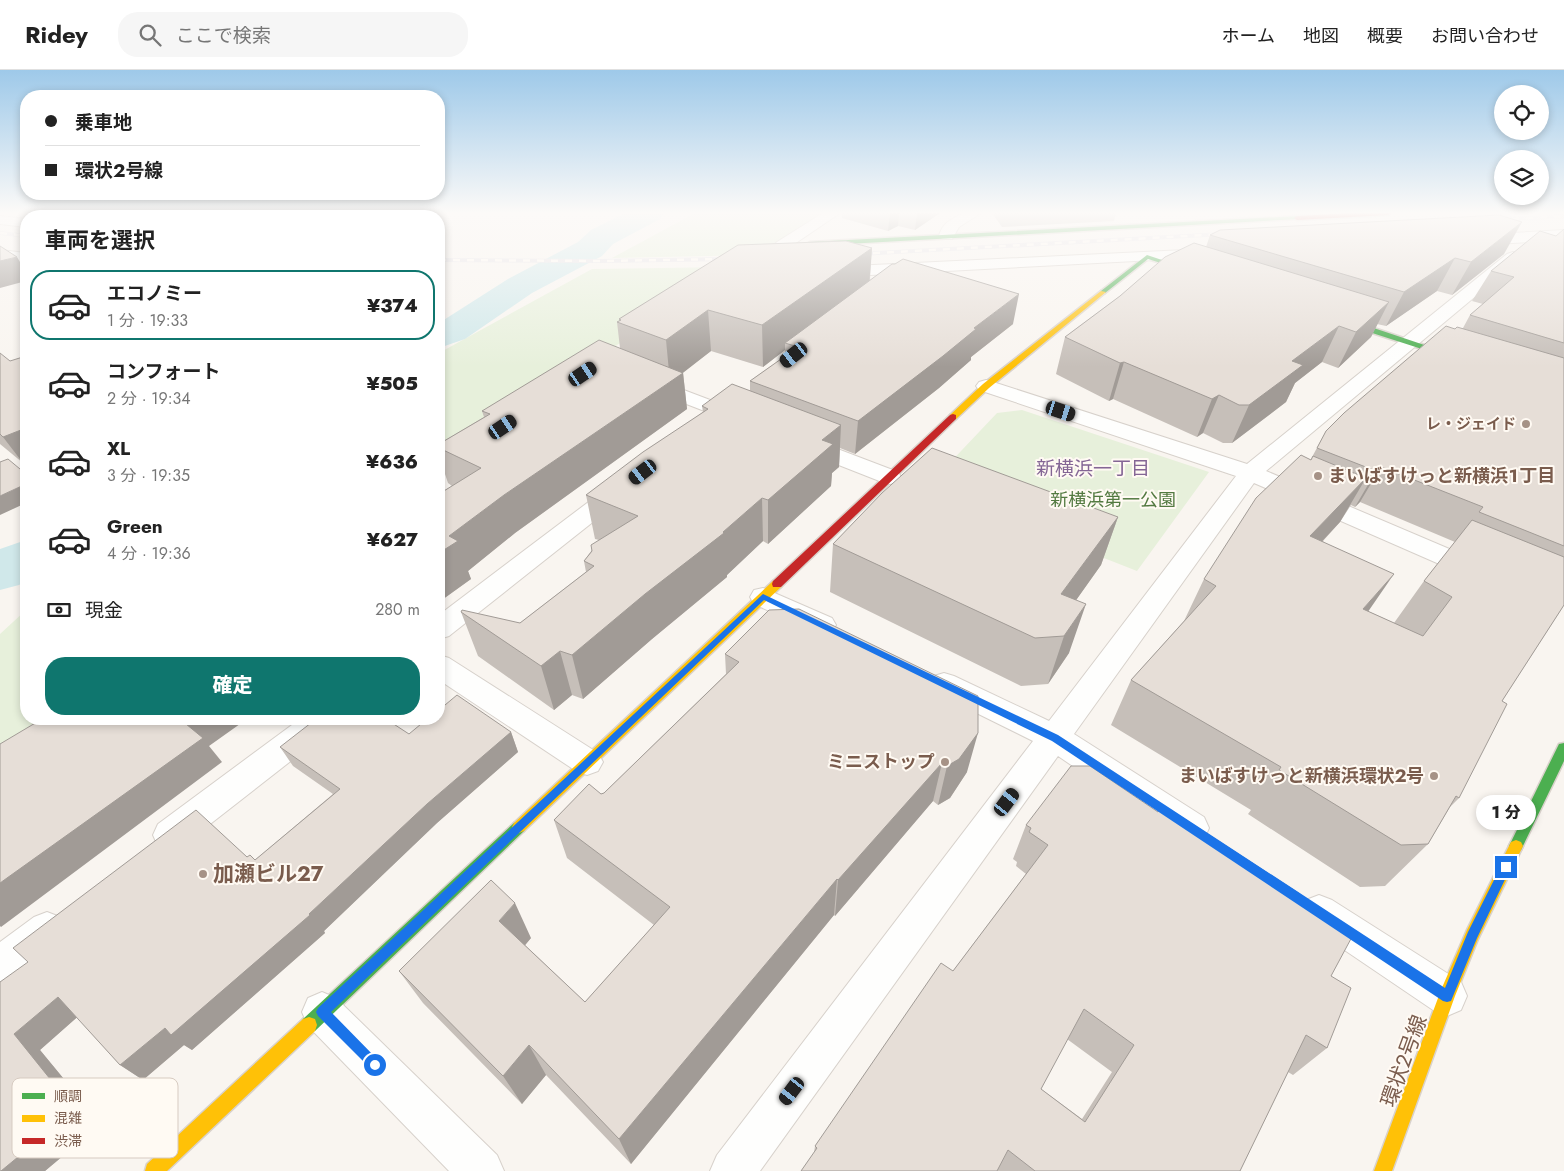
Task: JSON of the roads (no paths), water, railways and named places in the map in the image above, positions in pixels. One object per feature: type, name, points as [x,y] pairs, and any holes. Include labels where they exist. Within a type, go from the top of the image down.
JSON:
[{"type":"street","points":[[818,273],[1010,264]]},
{"type":"street","points":[[178,1148],[986,386],[1138,264]]},
{"type":"street","points":[[1171,264],[1202,274]]},
{"type":"street","points":[[733,1171],[1250,473],[1410,342],[1513,264]]},
{"type":"street","points":[[881,288],[905,270]]},
{"type":"street","points":[[1325,314],[1474,363]]},
{"type":"street","points":[[634,377],[714,417],[757,425]]},
{"type":"street","points":[[986,386],[1250,473],[1501,581]]},
{"type":"street","points":[[714,417],[744,394]]},
{"type":"street","points":[[783,435],[890,477]]},
{"type":"street","points":[[445,624],[635,478]]},
{"type":"street","points":[[763,596],[851,639]]},
{"type":"street","points":[[445,670],[587,762]]},
{"type":"street","points":[[922,674],[1055,738],[1214,842]]},
{"type":"street","points":[[149,851],[314,725]]},
{"type":"street","name":"環状2号線","points":[[1383,1171],[1447,996],[1472,935],[1564,748]]},
{"type":"street","points":[[1297,897],[1447,996]]},
{"type":"street","points":[[0,966],[71,912]]},
{"type":"street","points":[[322,1012],[480,1171]]},
{"type":"street","points":[[154,1171],[168,1158]]},
{"type":"waterway","points":[[445,334],[520,286],[561,264]]},
{"type":"waterway","points":[[0,572],[20,560]]},
{"type":"place","name":"レ・ジェイド","points":[[1526,424]]},
{"type":"place","name":"まいばすけっと新横浜１丁目","points":[[1318,476]]},
{"type":"place","name":"ミニストップ","points":[[945,762]]},
{"type":"place","name":"まいばすけっと新横浜環状２号","points":[[1434,776]]},
{"type":"place","name":"加瀬ビル27","points":[[203,874]]},
{"type":"district","name":"新横浜一丁目","points":[[1093,468]]},
{"type":"park label","name":"新横浜第一公園","points":[[1113,500]]}]
